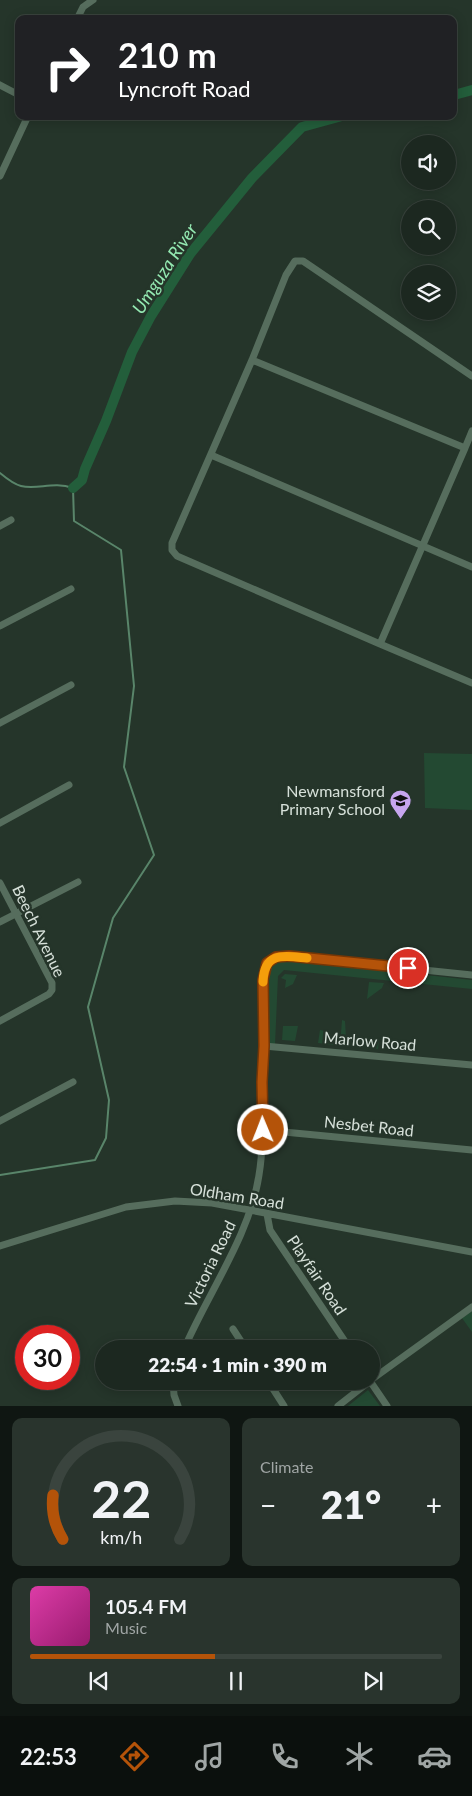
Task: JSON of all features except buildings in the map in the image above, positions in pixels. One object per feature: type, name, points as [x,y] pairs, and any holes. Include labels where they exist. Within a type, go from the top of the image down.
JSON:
[{"type":"street","points":[[79,15],[83,7],[93,0]]},
{"type":"street","points":[[0,85],[15,92]]},
{"type":"street","points":[[0,176],[26,120]]},
{"type":"street","points":[[472,376],[300,260],[295,261],[286,275],[252,360],[171,547],[173,554],[472,683]]},
{"type":"street","points":[[252,360],[465,448]]},
{"type":"street","points":[[380,644],[472,431]]},
{"type":"street","points":[[211,455],[472,567]]},
{"type":"street","points":[[0,526],[11,520]]},
{"type":"street","points":[[0,626],[71,589]]},
{"type":"street","points":[[0,723],[71,685]]},
{"type":"street","points":[[0,823],[69,785]]},
{"type":"street","points":[[0,922],[78,882]]},
{"type":"street","name":"Beech Avenue","points":[[0,883],[52,983],[49,994],[0,1021]]},
{"type":"street","name":"Victoria Road","points":[[188,1340],[244,1225],[259,1178],[263,1130],[263,980],[267,963],[272,959],[282,956],[472,975]]},
{"type":"street","name":"Marlow Road","points":[[264,1046],[472,1065]]},
{"type":"street","points":[[0,1121],[73,1082]]},
{"type":"street","name":"Nesbet Road","points":[[263,1130],[472,1150]]},
{"type":"street","name":"Oldham Road","points":[[0,1246],[126,1207],[150,1203],[194,1202],[472,1252]]},
{"type":"street","name":"Playfair Road","points":[[267,1214],[270,1230],[344,1340]]},
{"type":"street","points":[[380,1374],[472,1307]]},
{"type":"street","points":[[233,1329],[240,1340]]},
{"type":"street","points":[[174,1390],[178,1406]]},
{"type":"street","points":[[274,1390],[284,1406]]},
{"type":"street","points":[[338,1406],[358,1390]]},
{"type":"street","points":[[376,1390],[387,1406]]},
{"type":"green space","points":[[424,753],[472,754],[472,810],[425,808]]},
{"type":"green space","points":[[287,960],[472,980],[472,989],[284,970],[278,976],[275,1045],[267,1045],[267,973],[270,966],[274,963]]},
{"type":"green space","points":[[285,974],[297,975],[293,984],[285,988],[286,980],[281,978]]},
{"type":"green space","points":[[369,982],[384,983],[382,988],[367,999]]},
{"type":"green space","points":[[342,1020],[345,1021],[346,1038],[352,1041],[353,1046],[340,1046]]},
{"type":"green space","points":[[283,1026],[298,1026],[295,1041],[282,1040]]},
{"type":"green space","points":[[320,1030],[325,1031],[327,1037],[333,1041],[333,1045],[318,1043]]},
{"type":"green space","points":[[363,1037],[379,1039],[378,1049],[362,1047]]},
{"type":"green space","points":[[472,1311],[472,1332],[462,1318]]},
{"type":"green space","points":[[368,1390],[380,1406],[348,1406]]},
{"type":"waterway","name":"Umguza River","points":[[457,94],[472,90]]},
{"type":"waterway","name":"Umguza River","points":[[73,488],[82,480],[132,352],[151,316],[190,254],[252,178],[302,127],[327,120]]},
{"type":"waterway","points":[[0,473],[21,486],[59,485],[73,488],[74,521],[121,550],[134,686],[124,767],[154,855],[113,918],[88,1007],[109,1100],[106,1138],[95,1160],[0,1175]]},
{"type":"slow traffic","points":[[263,982],[264,969],[272,959],[282,956],[307,958]]},
{"type":"place","name":"Newmansford Primary School","points":[[401,819]]},
{"type":"route","points":[[263,1130],[263,980],[264,969],[267,963],[276,957],[289,956],[408,968]]}]
